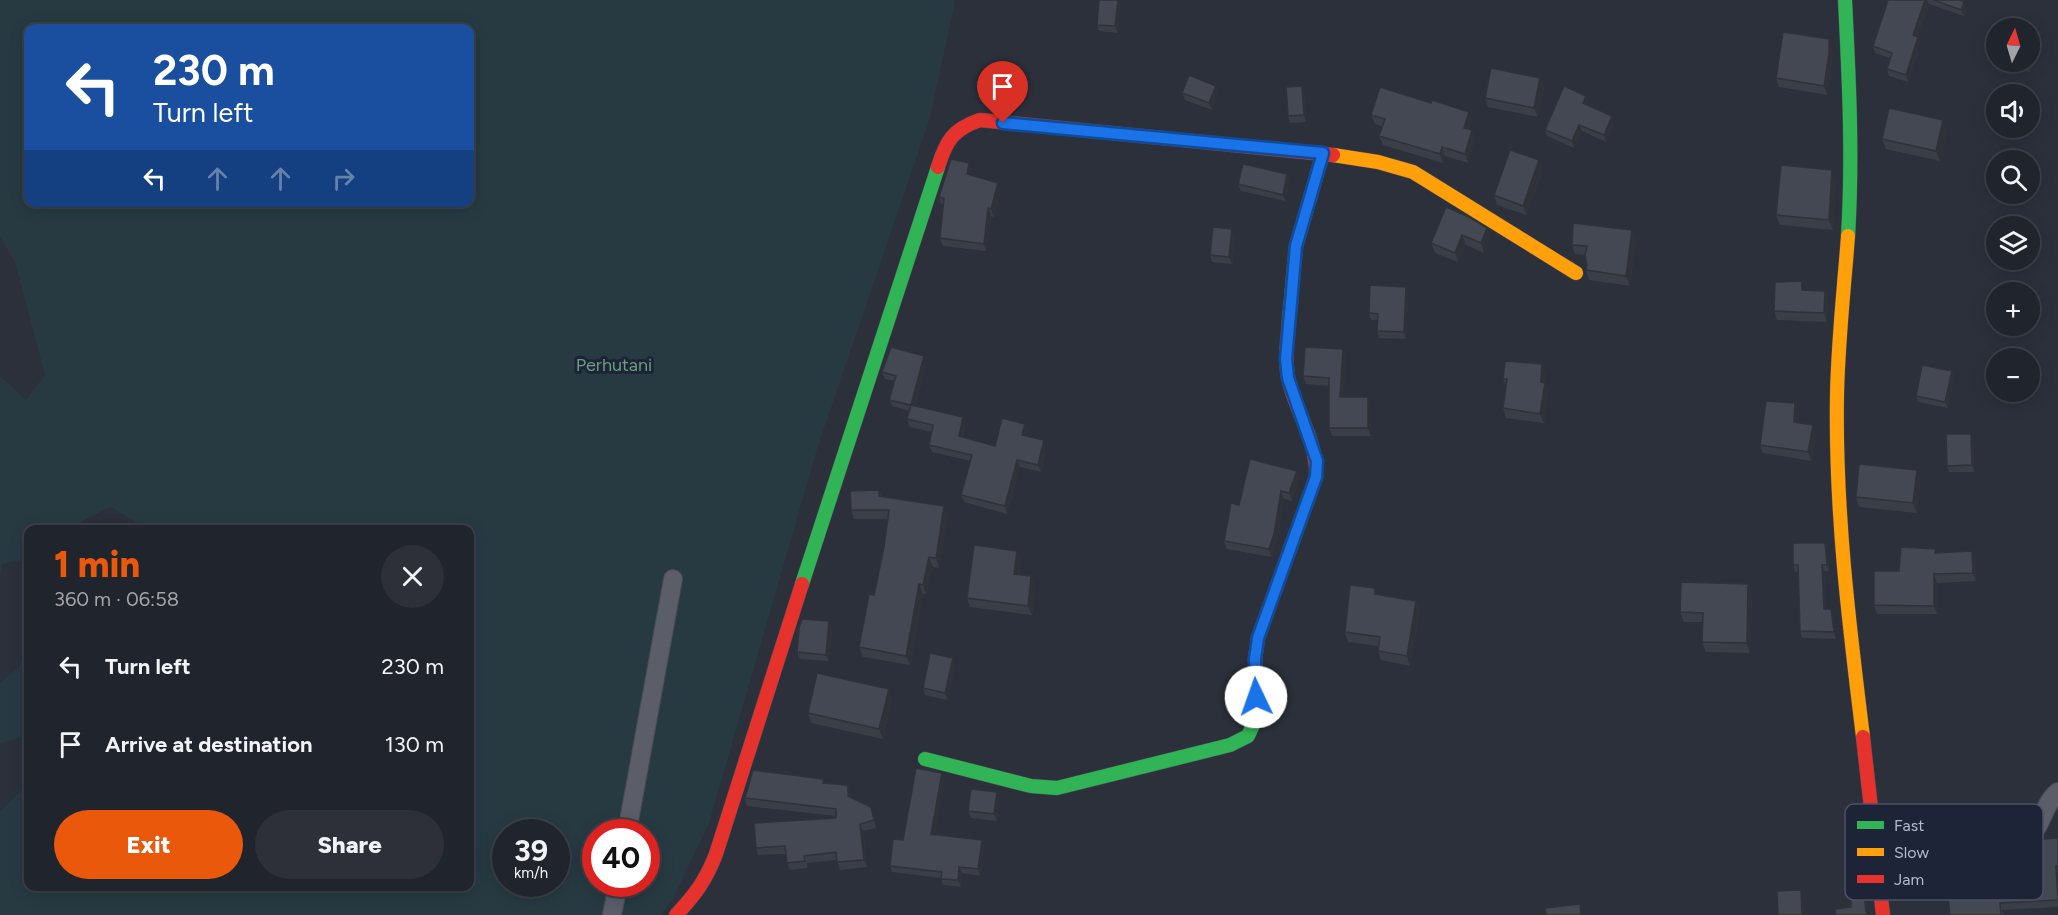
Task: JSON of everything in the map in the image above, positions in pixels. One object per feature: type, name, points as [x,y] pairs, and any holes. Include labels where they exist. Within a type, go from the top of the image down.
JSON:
[{"type":"street","points":[[1845,0],[1851,183],[1837,394],[1838,472],[1845,585],[1870,804]]},
{"type":"street","points":[[676,915],[697,894],[713,862],[724,832],[743,765],[944,148],[953,134],[963,125],[980,120],[1323,153],[1378,162],[1413,172],[1576,273]]},
{"type":"street","points":[[925,759],[1031,786],[1057,788],[1230,745],[1248,736],[1257,716],[1255,659],[1258,638],[1316,477],[1317,461],[1288,378],[1286,359],[1296,246],[1323,153]]},
{"type":"street","points":[[629,819],[673,579]]},
{"type":"street","points":[[2043,811],[2058,792]]},
{"type":"street","points":[[612,915],[615,897]]},
{"type":"street","points":[[1881,900],[1883,915]]},
{"type":"green space","name":"Perhutani","points":[[0,0],[953,0],[955,2],[930,118],[818,446],[709,823],[672,901],[660,915],[0,915],[0,812],[24,788],[24,891],[474,891],[474,525],[142,525],[110,507],[75,525],[24,525],[24,560],[2,564],[0,577],[0,376],[26,400],[45,375],[15,262],[0,237]]},
{"type":"green space","points":[[24,653],[24,737],[0,743],[0,683],[19,667]]},
{"type":"building","points":[[1099,0],[1118,0],[1115,26],[1097,25]]},
{"type":"building","points":[[1888,0],[1925,0],[1913,35],[1918,37],[1906,75],[1887,69],[1892,53],[1873,46]]},
{"type":"building","points":[[1934,0],[1960,0],[1964,2],[1961,10]]},
{"type":"building","points":[[1783,32],[1829,39],[1824,86],[1776,78]]},
{"type":"building","points":[[1491,68],[1540,78],[1534,108],[1485,98]]},
{"type":"building","points":[[1189,75],[1216,86],[1209,103],[1182,93]]},
{"type":"building","points":[[1302,86],[1304,115],[1288,116],[1286,87]]},
{"type":"building","points":[[1564,86],[1586,96],[1583,103],[1612,116],[1604,135],[1579,125],[1572,141],[1545,130]]},
{"type":"building","points":[[1380,87],[1469,112],[1464,128],[1472,130],[1465,154],[1442,147],[1440,154],[1379,136],[1385,119],[1371,115]]},
{"type":"building","points":[[1889,108],[1943,120],[1936,151],[1882,139]]},
{"type":"building","points":[[1510,150],[1539,160],[1523,206],[1494,195]]},
{"type":"building","points":[[951,159],[969,163],[967,174],[998,183],[991,209],[988,208],[984,244],[940,238],[944,198],[939,197]]},
{"type":"building","points":[[1243,164],[1287,174],[1283,195],[1238,184]]},
{"type":"building","points":[[1781,165],[1832,170],[1829,220],[1776,215]]},
{"type":"building","points":[[1446,207],[1487,228],[1481,243],[1462,235],[1455,253],[1431,243]]},
{"type":"building","points":[[1573,223],[1632,230],[1626,276],[1586,270],[1587,246],[1572,245]]},
{"type":"building","points":[[1213,227],[1232,229],[1229,257],[1210,255]]},
{"type":"building","points":[[1802,281],[1802,290],[1825,291],[1824,313],[1774,311],[1775,282]]},
{"type":"building","points":[[1370,285],[1406,287],[1404,332],[1377,331],[1378,314],[1369,313]]},
{"type":"building","points":[[891,347],[924,356],[911,405],[889,400],[896,376],[882,372]]},
{"type":"building","points":[[1305,347],[1343,349],[1340,397],[1368,397],[1368,428],[1329,428],[1329,378],[1303,376]]},
{"type":"building","points":[[1505,361],[1542,364],[1541,382],[1545,383],[1540,414],[1503,408],[1507,379],[1503,379]]},
{"type":"building","points":[[1922,365],[1952,371],[1945,402],[1916,396]]},
{"type":"building","points":[[1766,401],[1795,403],[1794,422],[1813,425],[1808,452],[1760,445]]},
{"type":"building","points":[[911,405],[963,417],[959,436],[995,446],[1002,418],[1025,424],[1022,435],[1044,440],[1038,465],[1017,460],[1005,506],[961,495],[972,455],[929,445],[933,425],[907,419]]},
{"type":"building","points":[[1946,434],[1971,434],[1972,465],[1947,466]]},
{"type":"building","points":[[1250,459],[1297,471],[1289,493],[1281,491],[1274,534],[1269,549],[1224,541],[1231,503],[1239,505]]},
{"type":"building","points":[[1859,464],[1917,470],[1913,503],[1856,497]]},
{"type":"building","points":[[879,490],[879,496],[944,506],[936,558],[929,557],[923,585],[919,584],[906,656],[859,647],[869,594],[874,595],[889,510],[851,510],[850,491]]},
{"type":"building","points":[[1793,543],[1825,543],[1827,565],[1822,565],[1824,609],[1831,609],[1834,632],[1800,631],[1798,565],[1793,565]]},
{"type":"building","points":[[974,545],[1017,551],[1014,574],[1031,576],[1028,606],[967,598]]},
{"type":"building","points":[[1901,547],[1936,549],[1935,553],[1972,551],[1973,573],[1934,574],[1934,606],[1874,605],[1874,571],[1899,571]]},
{"type":"building","points":[[1681,582],[1748,584],[1747,643],[1702,642],[1703,613],[1680,612]]},
{"type":"building","points":[[1350,585],[1375,588],[1375,594],[1416,601],[1407,656],[1378,651],[1380,637],[1345,632]]},
{"type":"building","points":[[802,619],[829,621],[826,655],[797,652]]},
{"type":"building","points":[[930,653],[953,658],[945,693],[923,688]]},
{"type":"building","points":[[817,673],[889,689],[879,729],[808,713]]},
{"type":"building","points":[[916,768],[942,773],[931,834],[982,840],[978,869],[959,867],[958,880],[941,879],[942,872],[890,866],[893,839],[903,840]]},
{"type":"building","points":[[753,770],[824,779],[823,783],[848,785],[848,796],[871,807],[874,820],[860,824],[864,860],[837,862],[836,852],[804,856],[805,861],[787,863],[785,846],[756,848],[754,823],[836,818],[836,809],[745,798]]},
{"type":"building","points":[[971,789],[997,792],[994,814],[968,811]]},
{"type":"building","points":[[2058,838],[2058,866],[2056,866],[2058,900],[2000,903],[2001,915],[1950,915],[1948,900],[2043,900],[2043,839]]},
{"type":"building","points":[[1801,890],[1802,915],[1778,915],[1777,891]]},
{"type":"building","points":[[1851,900],[1865,900],[1868,915],[1836,915],[1835,909],[1851,907]]},
{"type":"building","points":[[1580,904],[1581,915],[1546,915],[1545,908]]},
{"type":"traffic: fast","points":[[1845,0],[1850,147],[1848,236]]},
{"type":"traffic: fast","points":[[1289,320],[1296,246],[1323,153]]},
{"type":"traffic: fast","points":[[802,584],[938,167]]},
{"type":"traffic: fast","points":[[925,759],[1031,786],[1057,788],[1230,745],[1248,736],[1257,716],[1256,674]]},
{"type":"traffic: slow","points":[[1333,155],[1378,162],[1413,172],[1576,273]]},
{"type":"traffic: slow","points":[[1848,236],[1838,375],[1838,481],[1848,609],[1863,737]]},
{"type":"traffic: jam","points":[[938,167],[952,137],[963,127],[980,120],[1333,155]]},
{"type":"traffic: jam","points":[[1256,674],[1255,659],[1258,638],[1316,477],[1316,464],[1310,439],[1288,377],[1286,356],[1289,320]]},
{"type":"traffic: jam","points":[[676,915],[699,887],[716,854],[802,584]]},
{"type":"traffic: jam","points":[[1863,737],[1871,804]]},
{"type":"traffic: jam","points":[[1881,900],[1883,915]]},
{"type":"route","points":[[1003,123],[1323,153],[1296,246],[1286,359],[1288,378],[1317,461],[1316,477],[1258,638],[1255,659],[1256,697]]}]
